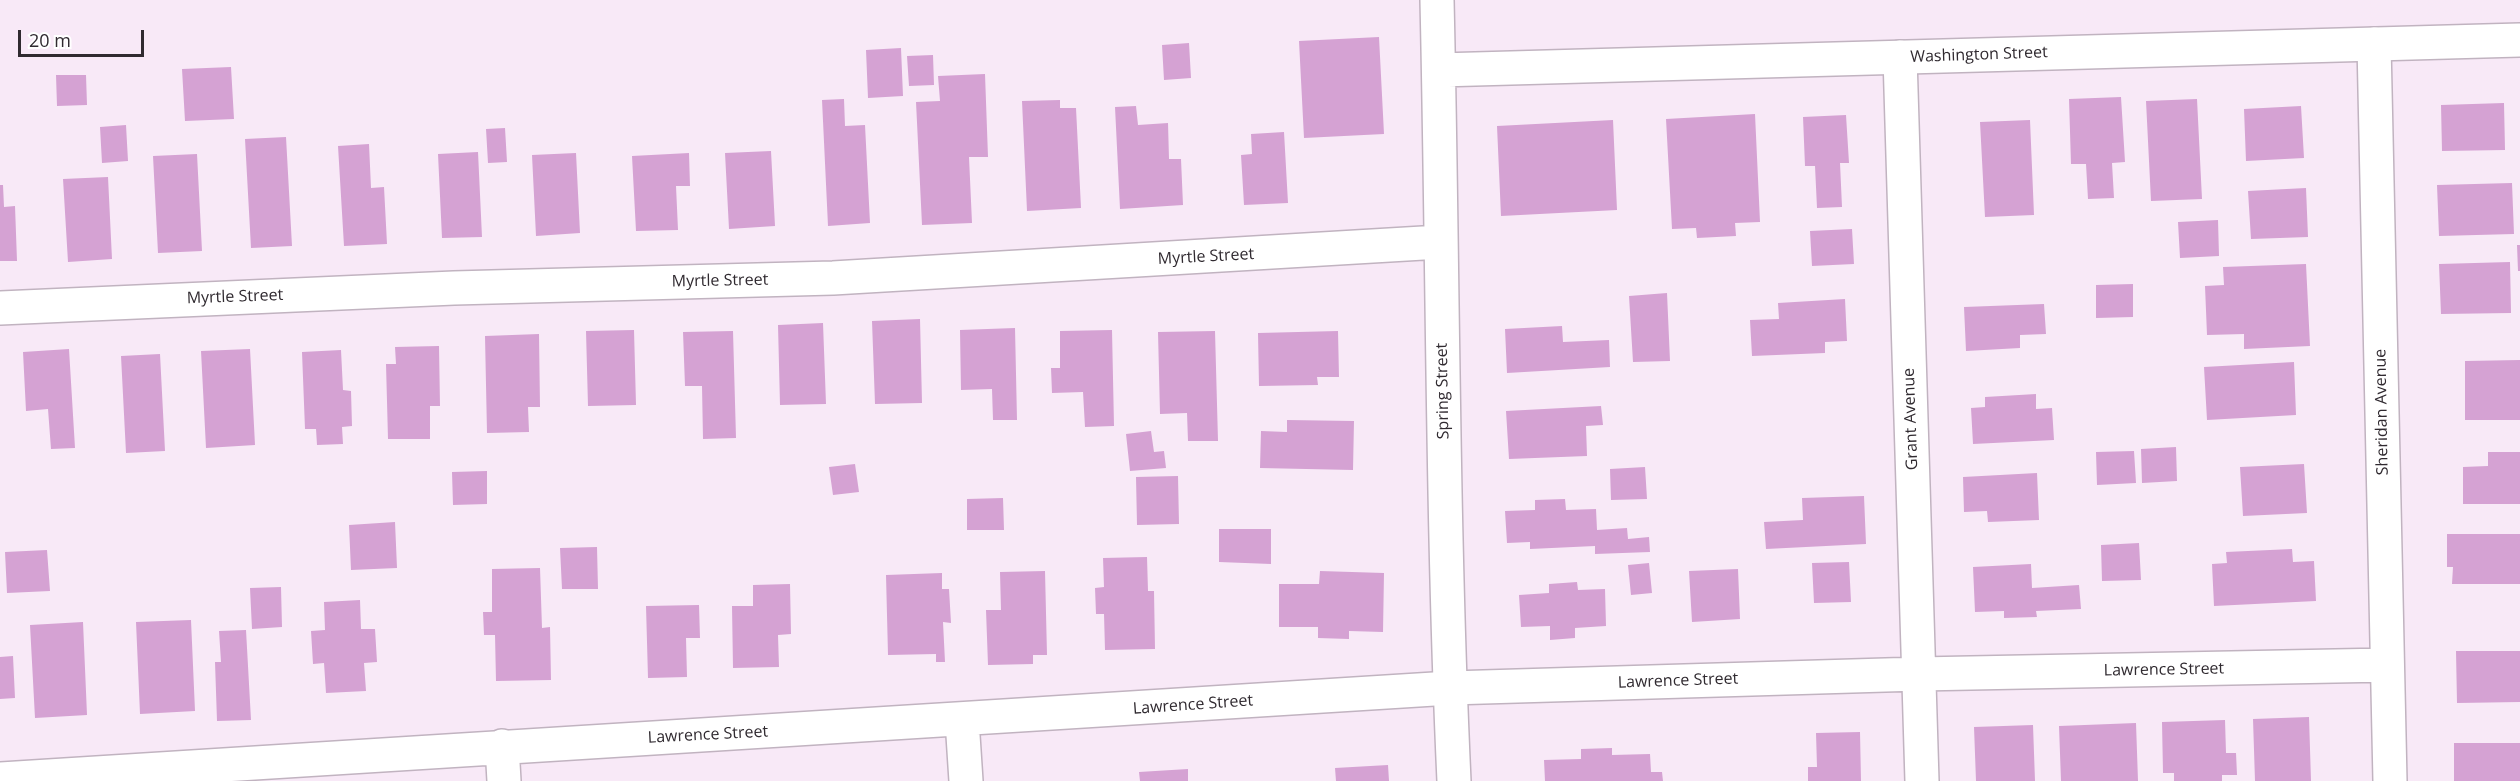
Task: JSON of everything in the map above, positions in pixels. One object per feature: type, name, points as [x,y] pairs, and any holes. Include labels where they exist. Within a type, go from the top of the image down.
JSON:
[{"type":"street","name":"Spring Street","points":[[1437,0],[1440,242],[1454,781]]},
{"type":"street","name":"Washington Street","points":[[1439,70],[2520,40]]},
{"type":"street","name":"Sheridan Avenue","points":[[2374,44],[2390,781]]},
{"type":"street","name":"Grant Avenue","points":[[1900,57],[1922,781]]},
{"type":"street","name":"Myrtle Street","points":[[0,308],[454,288],[833,278],[1440,242]]},
{"type":"street","name":"Lawrence Street","points":[[0,778],[38,778],[1450,688],[1918,674],[2387,665]]},
{"type":"street","points":[[962,720],[966,781]]},
{"type":"street","points":[[502,747],[504,781]]},
{"type":"building","points":[[1379,37],[1384,134],[1304,138],[1299,41]]},
{"type":"building","points":[[1189,43],[1191,78],[1164,80],[1162,45]]},
{"type":"building","points":[[901,48],[903,96],[868,98],[866,50]]},
{"type":"building","points":[[933,55],[934,85],[909,86],[907,56]]},
{"type":"building","points":[[231,67],[234,119],[185,121],[182,69]]},
{"type":"building","points":[[985,74],[988,157],[969,157],[972,223],[922,225],[916,102],[940,101],[938,76]]},
{"type":"building","points":[[56,75],[86,75],[87,105],[57,106]]},
{"type":"building","points":[[2121,97],[2125,162],[2112,163],[2114,198],[2088,199],[2086,164],[2071,164],[2069,99]]},
{"type":"building","points":[[844,99],[845,126],[865,125],[870,223],[828,226],[822,100]]},
{"type":"building","points":[[2197,99],[2202,199],[2151,201],[2146,101]]},
{"type":"building","points":[[1060,100],[1060,108],[1076,108],[1081,208],[1027,211],[1022,101]]},
{"type":"building","points":[[2504,103],[2505,150],[2442,151],[2441,105]]},
{"type":"building","points":[[1136,106],[1138,125],[1168,123],[1169,159],[1181,159],[1183,205],[1120,209],[1115,107]]},
{"type":"building","points":[[2301,106],[2304,158],[2246,161],[2244,109]]},
{"type":"building","points":[[1755,114],[1760,222],[1735,223],[1736,236],[1697,238],[1696,228],[1672,229],[1666,119]]},
{"type":"building","points":[[1846,115],[1849,163],[1840,163],[1842,207],[1817,208],[1815,166],[1805,166],[1803,117]]},
{"type":"building","points":[[1613,120],[1617,210],[1501,216],[1497,126]]},
{"type":"building","points":[[2030,120],[2034,215],[1985,217],[1980,122]]},
{"type":"building","points":[[126,125],[128,161],[102,163],[100,127]]},
{"type":"building","points":[[505,128],[507,162],[488,163],[486,129]]},
{"type":"building","points":[[1284,132],[1288,203],[1244,205],[1241,155],[1252,154],[1251,134]]},
{"type":"building","points":[[286,137],[292,246],[251,248],[245,139]]},
{"type":"building","points":[[369,144],[371,188],[384,187],[387,244],[344,246],[338,146]]},
{"type":"building","points":[[771,151],[775,226],[729,229],[725,153]]},
{"type":"building","points":[[478,152],[482,237],[442,238],[438,154]]},
{"type":"building","points":[[576,153],[580,233],[536,236],[532,155]]},
{"type":"building","points":[[689,153],[690,186],[676,186],[678,230],[636,231],[632,156]]},
{"type":"building","points":[[197,154],[202,251],[158,253],[153,156]]},
{"type":"building","points":[[108,177],[112,259],[68,262],[63,179]]},
{"type":"building","points":[[2512,183],[2514,234],[2439,236],[2437,185]]},
{"type":"building","points":[[0,185],[3,185],[4,207],[15,206],[17,261],[0,261]]},
{"type":"building","points":[[2306,188],[2308,237],[2251,239],[2248,191]]},
{"type":"building","points":[[2218,220],[2219,256],[2180,258],[2178,222]]},
{"type":"building","points":[[1852,229],[1854,264],[1812,266],[1810,231]]},
{"type":"building","points":[[2517,245],[2520,245],[2520,271],[2518,271]]},
{"type":"building","points":[[2510,262],[2511,313],[2441,314],[2439,264]]},
{"type":"building","points":[[2306,264],[2310,346],[2244,349],[2244,334],[2207,335],[2205,286],[2224,285],[2223,267]]},
{"type":"building","points":[[2133,284],[2133,317],[2096,318],[2096,285]]},
{"type":"building","points":[[1667,293],[1670,361],[1633,362],[1629,296]]},
{"type":"building","points":[[1845,299],[1847,341],[1825,342],[1825,353],[1752,356],[1750,320],[1779,319],[1778,303]]},
{"type":"building","points":[[2044,304],[2046,334],[2020,335],[2020,348],[1966,351],[1964,307]]},
{"type":"building","points":[[920,319],[922,403],[875,404],[872,321]]},
{"type":"building","points":[[823,323],[826,404],[780,405],[778,325]]},
{"type":"building","points":[[1562,326],[1563,342],[1609,340],[1610,367],[1507,373],[1505,329]]},
{"type":"building","points":[[1015,328],[1017,420],[993,420],[992,389],[961,390],[960,330]]},
{"type":"building","points":[[634,330],[636,405],[588,406],[586,331]]},
{"type":"building","points":[[1112,330],[1114,426],[1085,427],[1083,392],[1052,393],[1051,368],[1060,368],[1060,331]]},
{"type":"building","points":[[733,331],[736,438],[703,439],[702,386],[685,386],[683,332]]},
{"type":"building","points":[[1215,331],[1218,441],[1188,441],[1187,413],[1160,414],[1158,332]]},
{"type":"building","points":[[1338,331],[1339,377],[1317,377],[1318,385],[1259,386],[1258,333]]},
{"type":"building","points":[[539,334],[540,407],[528,407],[529,432],[487,433],[485,336]]},
{"type":"building","points":[[439,346],[440,406],[430,406],[430,439],[388,439],[386,364],[396,364],[395,347]]},
{"type":"building","points":[[69,349],[75,448],[51,449],[48,409],[26,411],[23,352]]},
{"type":"building","points":[[250,349],[255,445],[206,448],[201,351]]},
{"type":"building","points":[[341,350],[343,390],[351,391],[352,426],[342,427],[343,444],[317,445],[316,429],[305,429],[302,352]]},
{"type":"building","points":[[160,354],[165,451],[126,453],[121,356]]},
{"type":"building","points":[[2520,360],[2520,420],[2465,420],[2465,361]]},
{"type":"building","points":[[2294,362],[2296,415],[2207,420],[2204,367]]},
{"type":"building","points":[[2036,394],[2036,409],[2052,408],[2054,440],[1973,444],[1971,408],[1985,407],[1985,397]]},
{"type":"building","points":[[1601,406],[1603,425],[1586,426],[1587,456],[1509,459],[1506,411]]},
{"type":"building","points":[[1287,420],[1354,421],[1353,470],[1260,468],[1261,431],[1287,432]]},
{"type":"building","points":[[1151,431],[1154,452],[1164,451],[1166,468],[1130,471],[1126,434]]},
{"type":"building","points":[[2176,447],[2177,481],[2142,483],[2141,449]]},
{"type":"building","points":[[2134,451],[2136,483],[2097,485],[2096,452]]},
{"type":"building","points":[[2488,452],[2520,452],[2520,504],[2463,504],[2463,467],[2488,466]]},
{"type":"building","points":[[855,464],[859,492],[833,495],[829,467]]},
{"type":"building","points":[[2304,464],[2307,513],[2243,516],[2240,467]]},
{"type":"building","points":[[1645,467],[1647,499],[1611,500],[1610,469]]},
{"type":"building","points":[[487,471],[487,504],[453,505],[452,472]]},
{"type":"building","points":[[2037,473],[2039,520],[1988,522],[1987,511],[1964,512],[1963,477]]},
{"type":"building","points":[[1178,476],[1179,524],[1137,525],[1136,477]]},
{"type":"building","points":[[1864,496],[1866,544],[1766,549],[1764,522],[1803,520],[1802,498]]},
{"type":"building","points":[[1003,498],[1004,530],[967,530],[967,499]]},
{"type":"building","points":[[1565,499],[1566,510],[1596,509],[1597,530],[1627,528],[1628,539],[1649,537],[1650,552],[1595,554],[1595,546],[1530,549],[1530,542],[1507,543],[1505,511],[1535,510],[1535,500]]},
{"type":"building","points":[[395,522],[397,568],[351,570],[349,525]]},
{"type":"building","points":[[1219,529],[1271,529],[1271,564],[1219,562]]},
{"type":"building","points":[[2447,534],[2520,534],[2520,584],[2452,584],[2453,567],[2447,567]]},
{"type":"building","points":[[2139,543],[2141,580],[2102,581],[2101,545]]},
{"type":"building","points":[[597,547],[598,589],[562,589],[560,548]]},
{"type":"building","points":[[2292,549],[2293,562],[2314,561],[2316,601],[2214,606],[2212,564],[2227,563],[2226,552]]},
{"type":"building","points":[[47,550],[50,591],[7,593],[5,552]]},
{"type":"building","points":[[1147,557],[1148,591],[1154,591],[1155,649],[1105,650],[1104,614],[1096,614],[1095,588],[1104,587],[1103,558]]},
{"type":"building","points":[[1849,562],[1851,602],[1814,603],[1812,563]]},
{"type":"building","points":[[1649,563],[1652,593],[1631,595],[1628,565]]},
{"type":"building","points":[[2031,564],[2032,588],[2079,585],[2081,609],[2036,611],[2037,617],[2004,618],[2004,611],[1975,612],[1973,567]]},
{"type":"building","points":[[540,568],[542,628],[550,627],[551,680],[496,681],[495,635],[484,635],[483,612],[492,612],[492,569]]},
{"type":"building","points":[[1738,569],[1740,619],[1692,622],[1689,571]]},
{"type":"building","points":[[1045,571],[1047,655],[1033,655],[1033,664],[988,665],[986,610],[1001,610],[1000,572]]},
{"type":"building","points":[[1320,571],[1384,573],[1383,632],[1349,631],[1349,639],[1318,638],[1318,627],[1279,627],[1279,584],[1319,584]]},
{"type":"building","points":[[942,573],[942,589],[949,589],[951,623],[943,622],[945,662],[936,662],[936,654],[888,655],[886,575]]},
{"type":"building","points":[[1577,582],[1578,590],[1605,589],[1606,626],[1575,628],[1575,638],[1550,640],[1550,626],[1521,627],[1519,595],[1549,593],[1549,584]]},
{"type":"building","points":[[790,584],[791,634],[778,635],[779,667],[733,668],[732,606],[753,606],[753,585]]},
{"type":"building","points":[[281,587],[282,627],[252,629],[250,588]]},
{"type":"building","points":[[360,600],[361,629],[375,629],[377,662],[364,663],[366,691],[326,693],[324,663],[313,664],[311,631],[325,630],[324,602]]},
{"type":"building","points":[[699,605],[700,638],[686,638],[687,677],[648,678],[646,606]]},
{"type":"building","points":[[191,620],[195,711],[140,714],[136,622]]},
{"type":"building","points":[[83,622],[87,715],[35,718],[30,625]]},
{"type":"building","points":[[246,630],[251,720],[217,721],[215,662],[221,662],[219,631]]},
{"type":"building","points":[[2456,651],[2520,651],[2520,702],[2457,703]]},
{"type":"building","points":[[13,656],[15,698],[0,699],[0,657]]},
{"type":"building","points":[[2309,717],[2311,781],[2255,781],[2253,719]]},
{"type":"building","points":[[2225,720],[2226,753],[2236,753],[2237,775],[2222,775],[2222,781],[2174,781],[2174,773],[2163,773],[2162,722]]},
{"type":"building","points":[[2136,723],[2138,781],[2061,781],[2059,726]]},
{"type":"building","points":[[2033,725],[2035,781],[1976,781],[1974,727]]},
{"type":"building","points":[[1860,732],[1861,781],[1808,781],[1808,767],[1817,767],[1816,733]]},
{"type":"building","points":[[2454,743],[2520,743],[2520,781],[2454,781]]},
{"type":"building","points":[[1612,748],[1612,755],[1650,754],[1651,772],[1662,772],[1663,781],[1545,781],[1544,760],[1581,759],[1581,749]]},
{"type":"building","points":[[1388,765],[1389,781],[1336,781],[1335,768]]},
{"type":"building","points":[[1188,769],[1188,781],[1140,781],[1139,772]]}]
